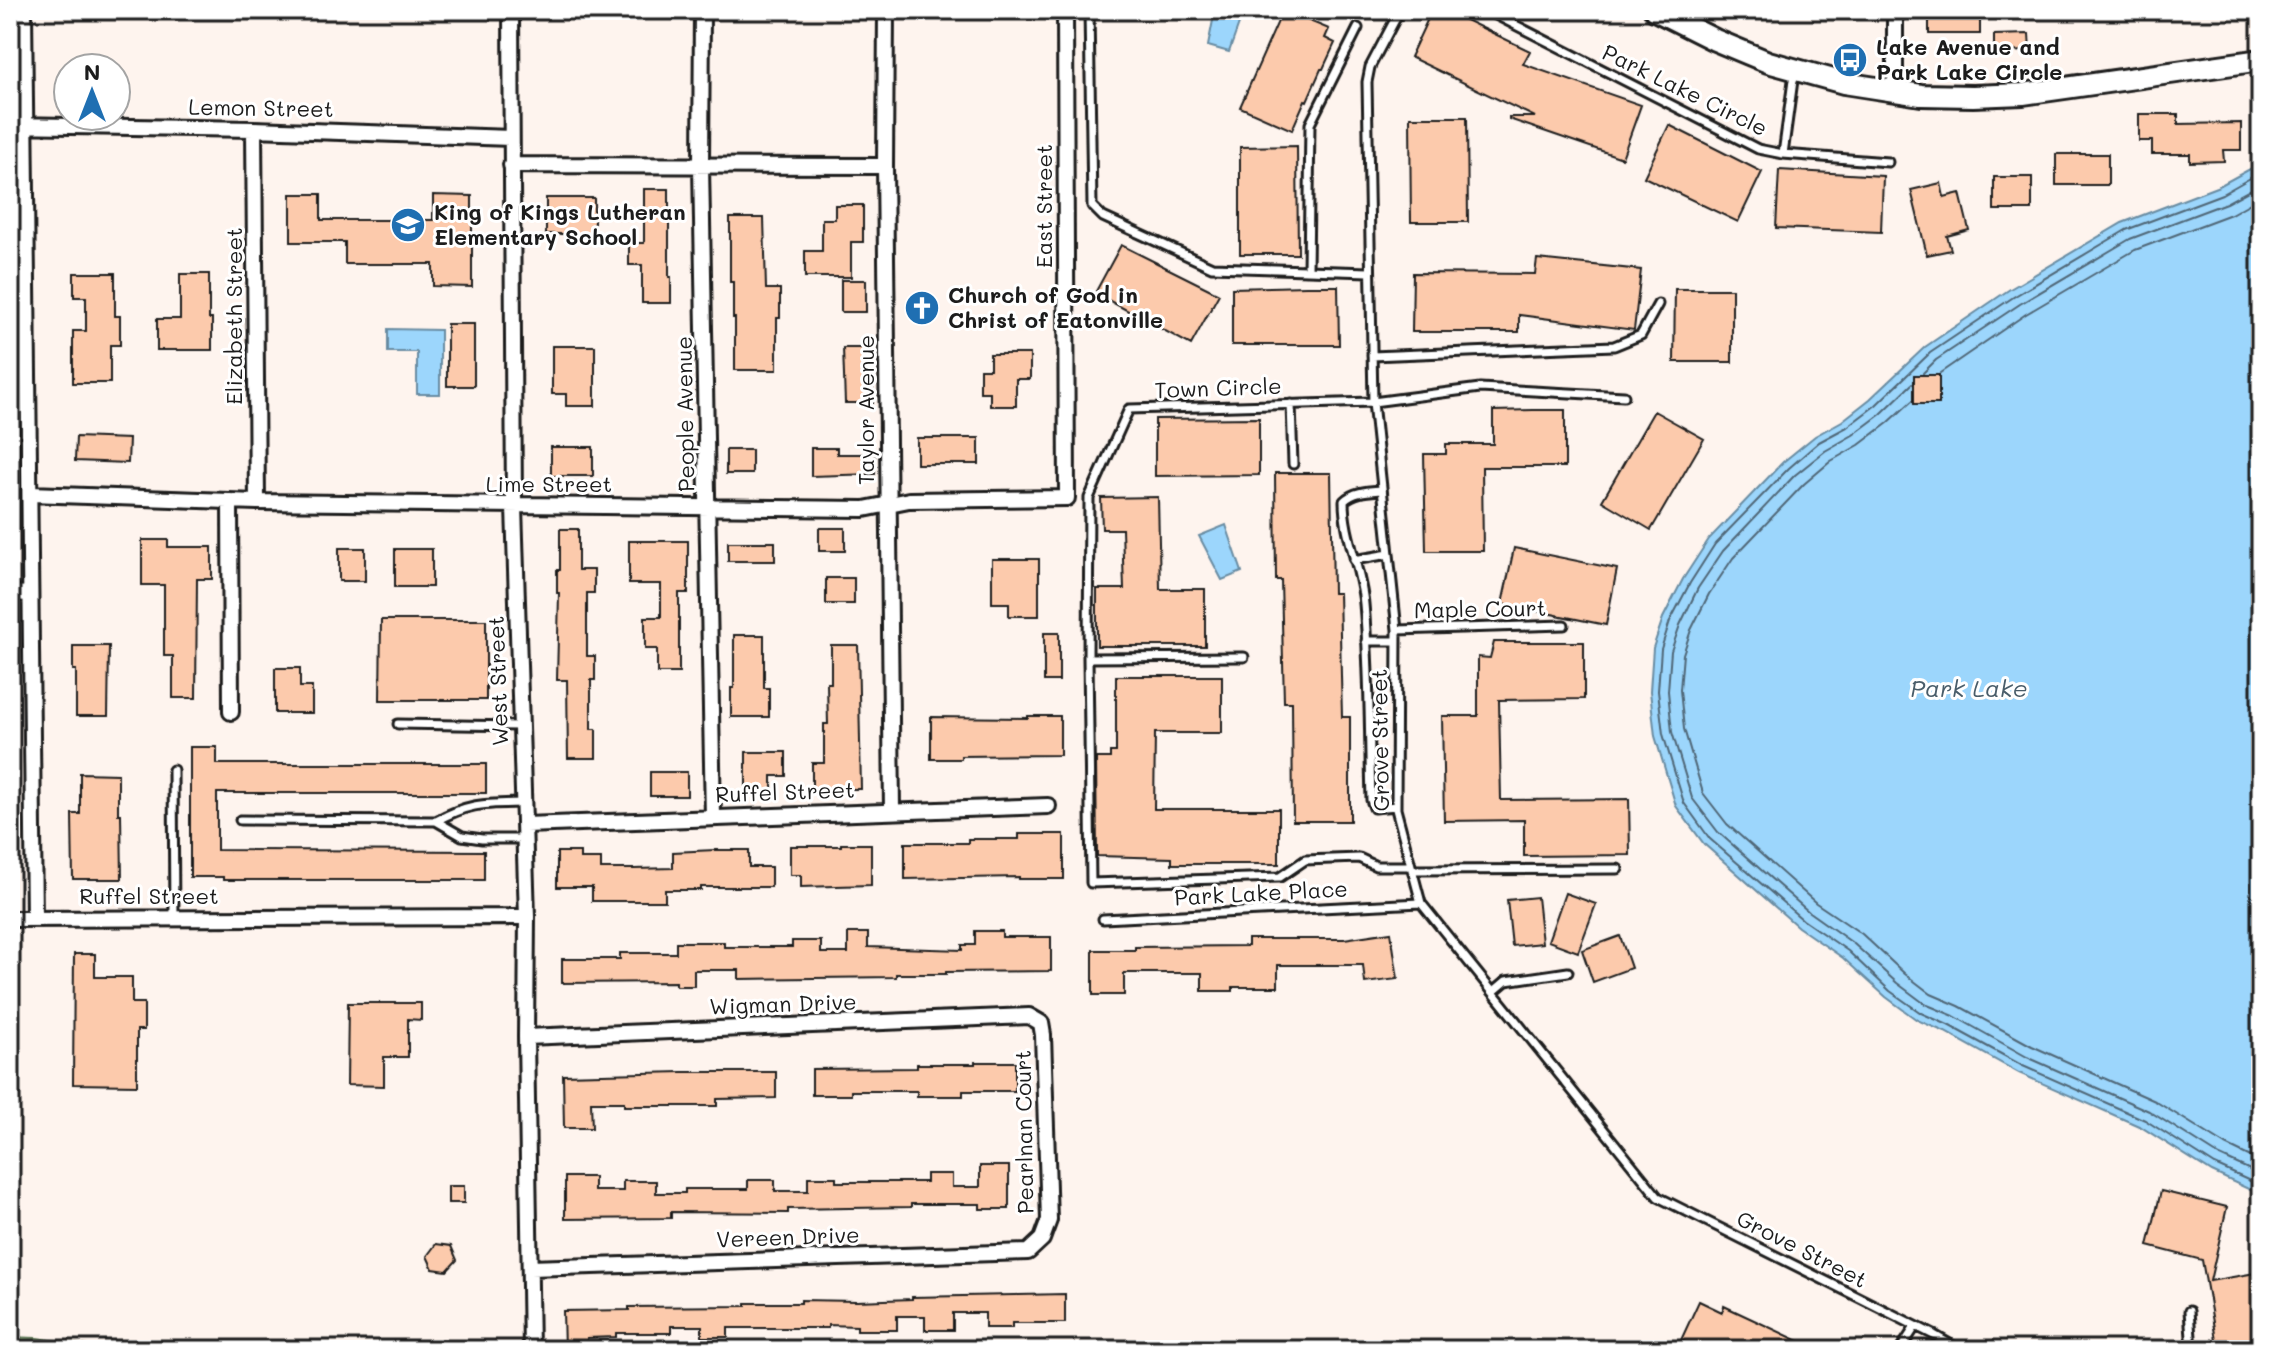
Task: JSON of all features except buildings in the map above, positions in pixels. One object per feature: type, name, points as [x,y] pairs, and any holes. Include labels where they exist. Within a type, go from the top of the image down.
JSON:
[{"type":"main road","points":[[1655,10],[1745,53],[1795,71],[1895,92],[1947,96],[2023,94],[2261,60]]},
{"type":"street","points":[[24,10],[17,126],[30,494],[34,919]]},
{"type":"street","name":"West Street","points":[[511,10],[514,507],[527,917],[531,1350]]},
{"type":"street","name":"People Avenue","points":[[702,10],[701,166],[713,818]]},
{"type":"street","name":"Taylor Avenue","points":[[886,10],[892,810]]},
{"type":"street","name":"East Street","points":[[1065,10],[1067,498]]},
{"type":"street","points":[[1895,10],[1895,92]]},
{"type":"street","name":"Lemon Street","points":[[17,126],[254,129],[511,138]]},
{"type":"street","name":"Elizabeth Street","points":[[254,129],[257,502]]},
{"type":"street","points":[[511,165],[885,166]]},
{"type":"street","points":[[10,327],[26,327]]},
{"type":"street","name":"Lime Street","points":[[30,494],[514,507],[864,509],[909,500],[1067,498]]},
{"type":"street","points":[[230,501],[231,712]]},
{"type":"street","points":[[10,593],[30,594]]},
{"type":"street","name":"Ruffel Street","points":[[525,832],[713,818],[1048,806]]},
{"type":"street","name":"Ruffel Street","points":[[10,919],[527,917]]},
{"type":"street","name":"Wigman Drive","points":[[526,1037],[1029,1016],[1041,1023]]},
{"type":"street","name":"Pearlnan Court","points":[[1041,1023],[1049,1220],[1042,1239]]},
{"type":"street","name":"Vereen Drive","points":[[530,1268],[1028,1252],[1042,1239]]},
{"type":"lane","points":[[1089,10],[1092,206],[1103,217],[1212,267],[1369,272]]},
{"type":"lane","name":"Park Lake Circle","points":[[1486,10],[1758,149],[1783,154],[1888,162]]},
{"type":"lane","name":"Grove Street","points":[[1397,11],[1370,67],[1367,82],[1369,272],[1373,402],[1397,630],[1396,806],[1421,903],[1658,1197],[1960,1350]]},
{"type":"lane","points":[[1308,270],[1310,124],[1358,28]]},
{"type":"lane","name":"Park Lake Circle","points":[[1783,154],[1795,71]]},
{"type":"lane","points":[[1372,356],[1614,346],[1641,335],[1658,304]]},
{"type":"lane","name":"Town Circle","points":[[1088,658],[1089,498],[1129,409],[1373,402],[1480,388],[1624,396]]},
{"type":"lane","points":[[1291,404],[1293,464]]},
{"type":"lane","points":[[1382,490],[1361,492],[1344,501],[1363,595],[1371,800],[1374,808],[1396,806]]},
{"type":"lane","points":[[1354,560],[1389,554]]},
{"type":"lane","name":"Maple Court","points":[[1397,630],[1564,625]]},
{"type":"lane","points":[[1366,641],[1397,641]]},
{"type":"lane","points":[[1244,657],[1088,658],[1091,883],[1280,877],[1305,860],[1359,858],[1376,866],[1412,868],[1618,869]]},
{"type":"lane","points":[[398,724],[521,726]]},
{"type":"lane","points":[[173,770],[174,918]]},
{"type":"lane","points":[[240,820],[436,821],[475,804],[524,803]]},
{"type":"lane","points":[[436,821],[462,836],[482,839],[525,832]]},
{"type":"lane","name":"Park Lake Place","points":[[1103,919],[1421,903]]},
{"type":"lane","points":[[1493,992],[1506,981],[1568,972]]},
{"type":"lane","points":[[2189,1311],[2192,1350]]},
{"type":"lane","points":[[1900,1350],[1915,1327]]},
{"type":"green space","points":[[10,1337],[37,1338],[113,1350],[10,1350]]},
{"type":"water","points":[[1215,10],[1244,10],[1229,52],[1208,46]]},
{"type":"water","name":"Park Lake","points":[[2261,163],[2261,1195],[2212,1172],[2141,1127],[2019,1073],[1917,1020],[1843,958],[1798,927],[1704,844],[1676,806],[1655,736],[1650,691],[1653,648],[1663,618],[1683,579],[1709,539],[1783,462],[1870,399],[1925,347],[2010,289],[2122,223],[2219,186]]},
{"type":"water","points":[[388,329],[440,330],[440,394],[417,394],[417,352],[388,352]]},
{"type":"water","points":[[1226,525],[1242,572],[1222,580],[1199,536]]},
{"type":"place","name":"Lake Avenue and Park Lake Circle","points":[[1850,60]]},
{"type":"place","name":"King of Kings Lutheran Elementary School","points":[[408,225]]},
{"type":"place","name":"Church of God in Christ of Eatonville","points":[[922,308]]}]
